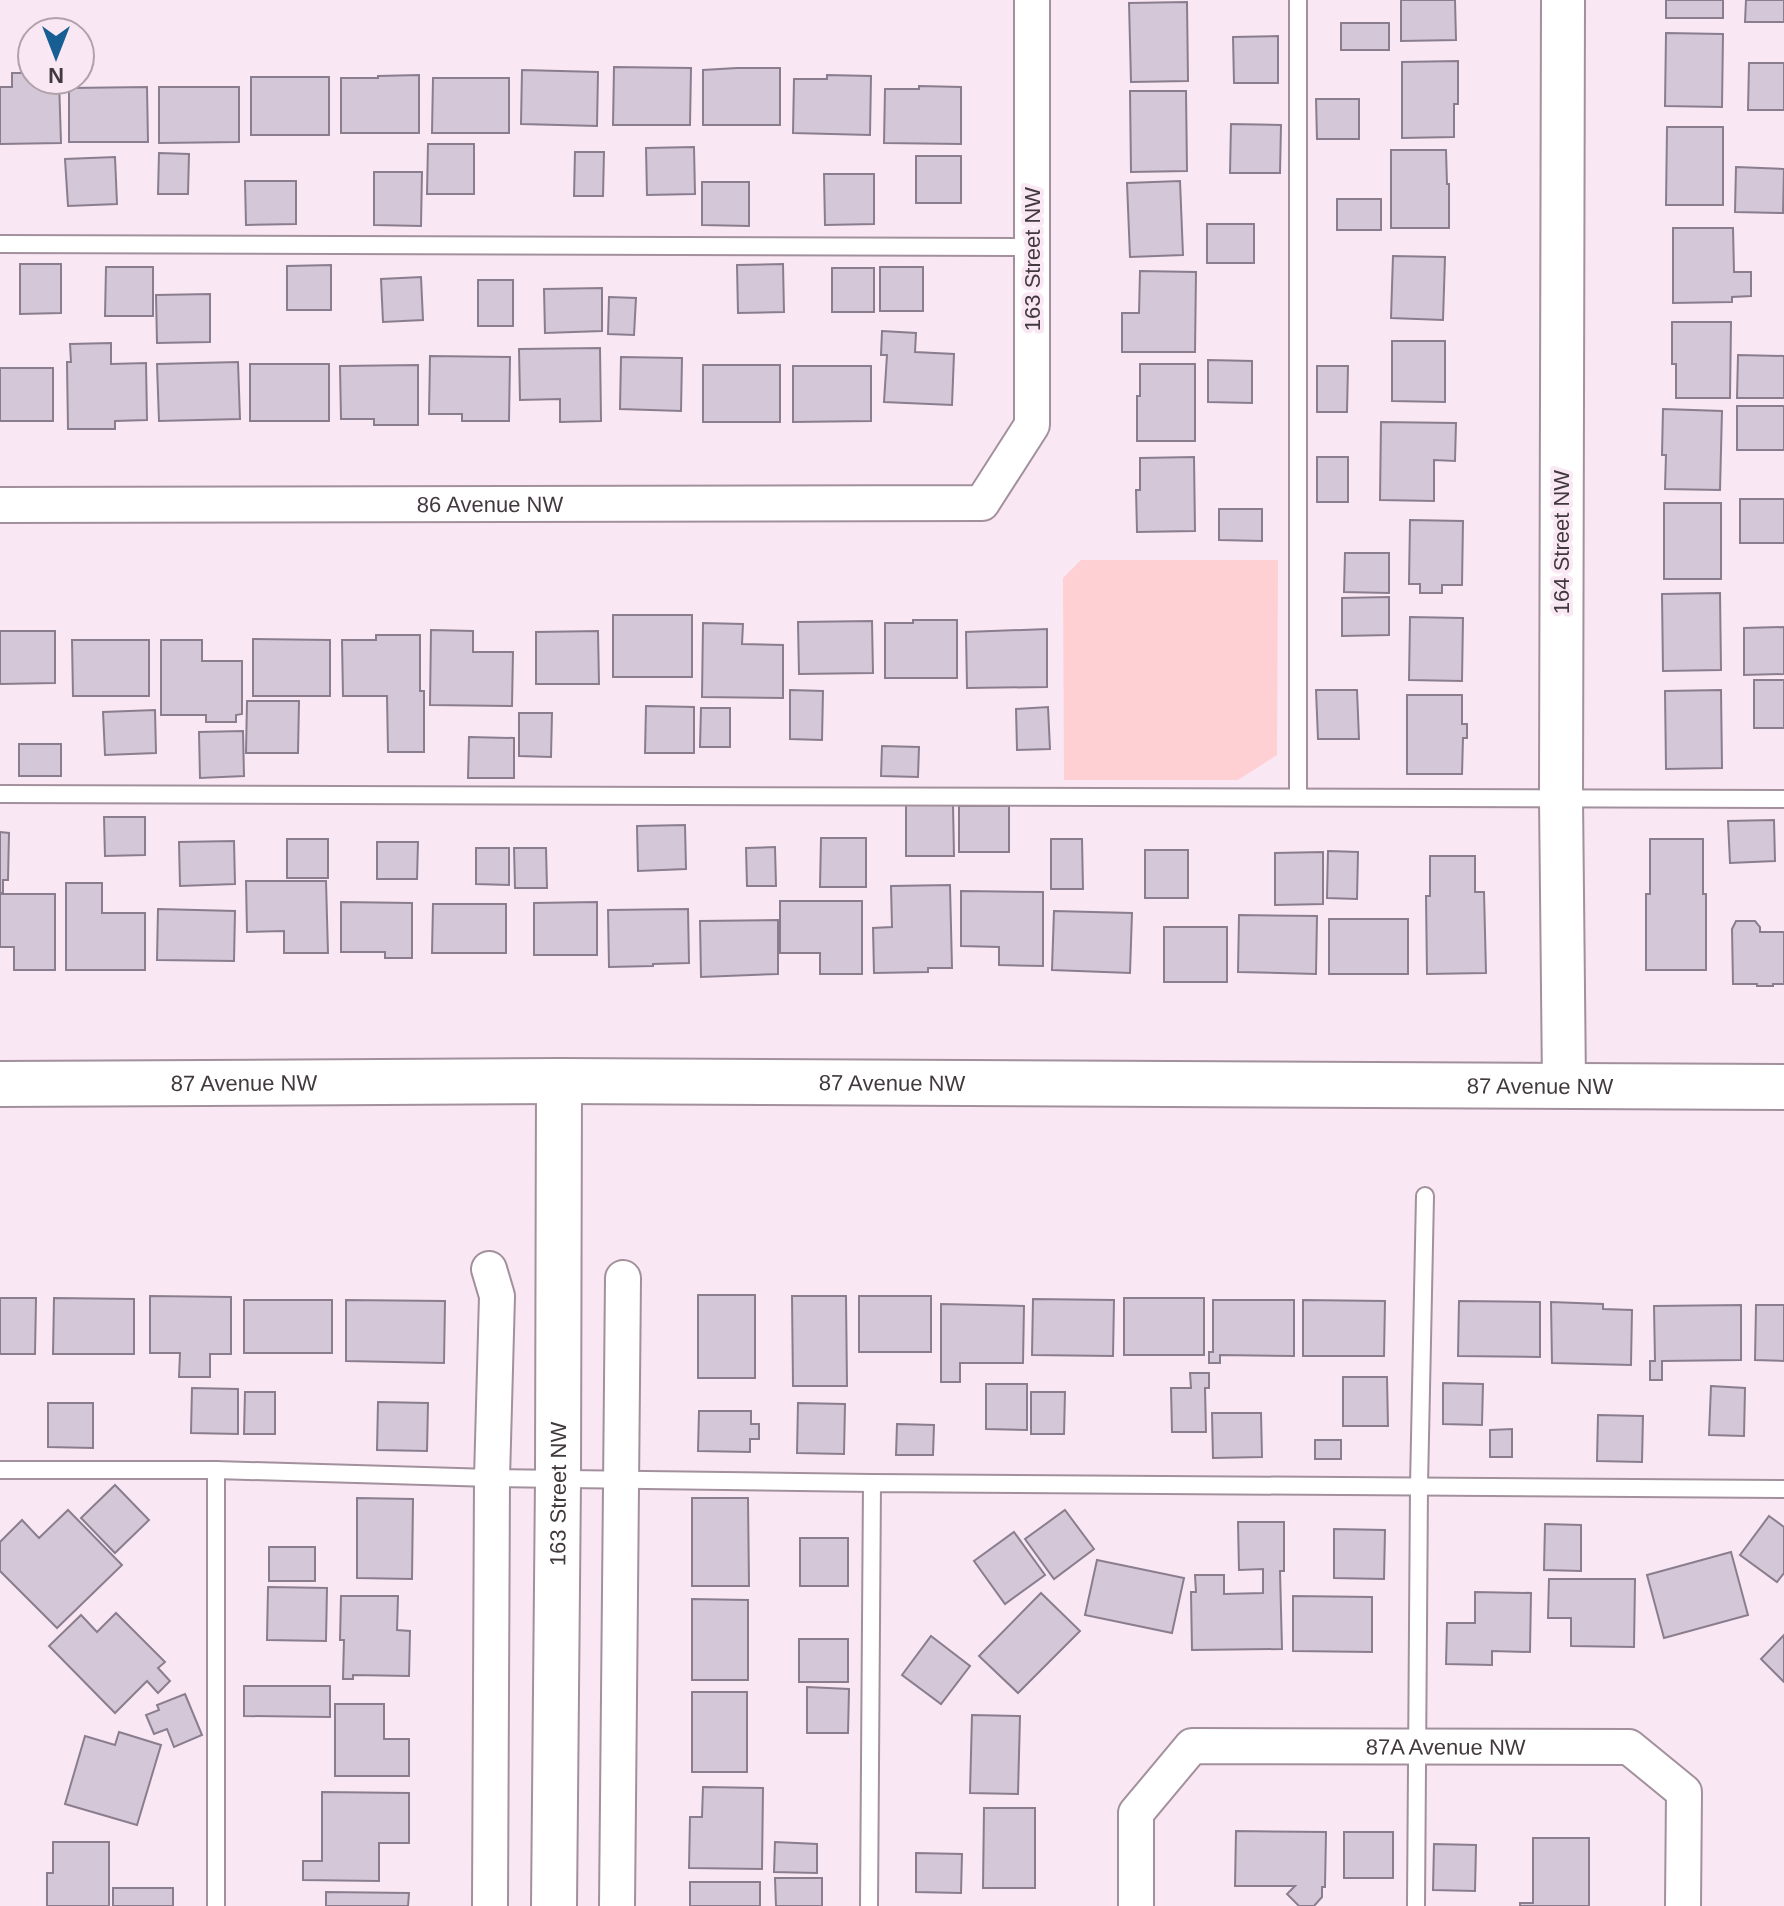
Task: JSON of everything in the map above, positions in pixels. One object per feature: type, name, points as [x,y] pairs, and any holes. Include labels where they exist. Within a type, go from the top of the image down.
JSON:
[{"type":"main road","name":"87 Avenue NW","points":[[0,1084],[559,1081],[1784,1087]]},
{"type":"main road","name":"163 Street NW","points":[[554,1906],[559,1081]]},
{"type":"street","name":"163 Street NW","points":[[982,503],[1032,425],[1032,0]]},
{"type":"street","name":"164 Street NW","points":[[1563,0],[1561,798],[1564,1085]]},
{"type":"street","name":"86 Avenue NW","points":[[0,505],[982,503]]},
{"type":"street","points":[[489,1269],[497,1296],[492,1478],[490,1906]]},
{"type":"street","points":[[617,1906],[623,1278]]},
{"type":"street","name":"87A Avenue NW","points":[[1136,1906],[1136,1813],[1192,1746],[1629,1747],[1684,1792],[1683,1906]]},
{"type":"lane","points":[[1298,0],[1298,797]]},
{"type":"lane","points":[[0,244],[1032,247]]},
{"type":"lane","points":[[0,794],[1784,799]]},
{"type":"lane","points":[[1416,1906],[1425,1196]]},
{"type":"lane","points":[[0,1470],[216,1470],[492,1478],[872,1483],[1784,1489]]},
{"type":"lane","points":[[216,1470],[216,1906]]},
{"type":"lane","points":[[869,1906],[872,1483]]},
{"type":"shaded area","points":[[1081,560],[1278,560],[1277,755],[1238,780],[1064,780],[1063,578]]},
{"type":"building","points":[[1401,0],[1455,0],[1456,40],[1401,41]]},
{"type":"building","points":[[1666,0],[1723,0],[1723,18],[1666,18]]},
{"type":"building","points":[[1746,0],[1784,0],[1784,22],[1745,22]]},
{"type":"building","points":[[1187,2],[1188,81],[1131,82],[1129,3]]},
{"type":"building","points":[[1341,23],[1389,23],[1389,50],[1341,50]]},
{"type":"building","points":[[1666,33],[1723,34],[1722,107],[1665,106]]},
{"type":"building","points":[[1278,36],[1278,83],[1234,83],[1233,37]]},
{"type":"building","points":[[1458,61],[1454,137],[1402,138],[1402,62]]},
{"type":"building","points":[[1749,63],[1784,63],[1784,110],[1748,110]]},
{"type":"building","points":[[614,67],[691,68],[690,125],[613,125]]},
{"type":"building","points":[[780,68],[780,125],[703,125],[703,70]]},
{"type":"building","points":[[522,70],[598,72],[597,126],[521,124]]},
{"type":"building","points":[[12,73],[16,73],[16,96],[60,96],[61,143],[0,144],[0,87],[12,87]]},
{"type":"building","points":[[419,75],[419,133],[341,133],[341,78]]},
{"type":"building","points":[[827,75],[871,76],[870,135],[793,133],[794,79],[827,79]]},
{"type":"building","points":[[251,77],[329,77],[329,135],[251,135]]},
{"type":"building","points":[[433,78],[509,78],[509,133],[432,133]]},
{"type":"building","points":[[919,86],[961,87],[961,144],[884,143],[885,89],[919,89]]},
{"type":"building","points":[[147,87],[148,142],[69,142],[69,96],[96,96],[96,88]]},
{"type":"building","points":[[159,87],[239,87],[239,142],[159,143]]},
{"type":"building","points":[[1130,91],[1186,91],[1187,171],[1131,172]]},
{"type":"building","points":[[1316,99],[1359,99],[1359,139],[1317,139]]},
{"type":"building","points":[[1231,124],[1281,125],[1280,173],[1230,173]]},
{"type":"building","points":[[1667,127],[1723,127],[1723,205],[1666,205]]},
{"type":"building","points":[[428,144],[474,144],[474,194],[427,194]]},
{"type":"building","points":[[694,147],[695,194],[647,195],[646,148]]},
{"type":"building","points":[[1391,150],[1446,150],[1449,228],[1391,228]]},
{"type":"building","points":[[575,152],[604,152],[603,196],[574,196]]},
{"type":"building","points":[[159,153],[189,154],[188,194],[158,194]]},
{"type":"building","points":[[916,156],[961,156],[961,203],[916,203]]},
{"type":"building","points":[[115,157],[117,204],[68,206],[65,159]]},
{"type":"building","points":[[1736,167],[1784,169],[1783,213],[1735,212]]},
{"type":"building","points":[[374,172],[422,172],[421,226],[374,225]]},
{"type":"building","points":[[824,174],[874,174],[874,224],[825,225]]},
{"type":"building","points":[[245,181],[296,181],[296,224],[246,225]]},
{"type":"building","points":[[1180,181],[1183,255],[1130,257],[1127,183]]},
{"type":"building","points":[[702,182],[749,182],[749,226],[702,225]]},
{"type":"building","points":[[1337,199],[1381,199],[1381,230],[1337,230]]},
{"type":"building","points":[[1207,224],[1254,224],[1254,263],[1207,263]]},
{"type":"building","points":[[1673,228],[1733,228],[1734,272],[1751,272],[1751,296],[1732,297],[1732,302],[1673,303]]},
{"type":"building","points":[[1393,256],[1445,257],[1443,320],[1391,318]]},
{"type":"building","points":[[20,264],[61,264],[61,313],[20,314]]},
{"type":"building","points":[[783,264],[784,312],[738,313],[737,265]]},
{"type":"building","points":[[331,265],[331,310],[287,310],[287,266]]},
{"type":"building","points":[[106,267],[153,267],[153,316],[105,316]]},
{"type":"building","points":[[880,267],[923,267],[923,311],[880,311]]},
{"type":"building","points":[[832,268],[874,268],[874,312],[832,312]]},
{"type":"building","points":[[1140,271],[1196,272],[1195,352],[1122,352],[1122,313],[1139,313]]},
{"type":"building","points":[[421,277],[423,320],[383,322],[381,279]]},
{"type":"building","points":[[478,280],[513,280],[513,326],[478,326]]},
{"type":"building","points":[[602,288],[602,331],[545,333],[544,289]]},
{"type":"building","points":[[210,294],[210,342],[157,343],[156,295]]},
{"type":"building","points":[[609,297],[636,298],[634,335],[608,334]]},
{"type":"building","points":[[1672,322],[1731,322],[1730,398],[1676,398]]},
{"type":"building","points":[[882,331],[916,333],[915,352],[954,354],[952,405],[884,402],[887,355],[881,355]]},
{"type":"building","points":[[1392,341],[1445,341],[1445,402],[1392,401]]},
{"type":"building","points":[[111,343],[111,364],[146,363],[147,420],[115,421],[115,429],[68,429],[67,362],[71,362],[70,344]]},
{"type":"building","points":[[600,348],[601,421],[560,422],[560,399],[520,400],[519,349]]},
{"type":"building","points":[[1738,355],[1784,356],[1784,398],[1737,398]]},
{"type":"building","points":[[430,356],[510,357],[509,421],[462,421],[462,414],[429,414]]},
{"type":"building","points":[[621,357],[682,358],[681,411],[620,409]]},
{"type":"building","points":[[1208,360],[1252,361],[1252,403],[1208,402]]},
{"type":"building","points":[[238,362],[240,419],[159,421],[157,364]]},
{"type":"building","points":[[250,364],[329,364],[329,421],[250,421]]},
{"type":"building","points":[[1140,364],[1195,364],[1195,441],[1137,441]]},
{"type":"building","points":[[418,365],[418,425],[374,425],[374,419],[341,419],[340,366]]},
{"type":"building","points":[[703,365],[780,365],[780,422],[703,422]]},
{"type":"building","points":[[793,366],[871,366],[871,421],[793,422]]},
{"type":"building","points":[[1317,366],[1348,366],[1347,412],[1317,412]]},
{"type":"building","points":[[0,368],[53,368],[53,421],[0,421]]},
{"type":"building","points":[[1737,406],[1784,406],[1784,450],[1737,450]]},
{"type":"building","points":[[1663,409],[1722,411],[1720,490],[1665,489]]},
{"type":"building","points":[[1381,422],[1456,423],[1455,461],[1434,460],[1434,501],[1380,500]]},
{"type":"building","points":[[1194,457],[1195,531],[1137,532],[1136,490],[1140,490],[1140,458]]},
{"type":"building","points":[[1317,457],[1348,457],[1348,502],[1317,502]]},
{"type":"building","points":[[1740,499],[1784,499],[1784,543],[1740,543]]},
{"type":"building","points":[[1664,503],[1721,503],[1721,579],[1664,579]]},
{"type":"building","points":[[1219,509],[1262,509],[1262,541],[1219,540]]},
{"type":"building","points":[[1410,520],[1463,521],[1462,585],[1442,585],[1442,593],[1420,593],[1420,584],[1409,584]]},
{"type":"building","points":[[1345,553],[1389,553],[1389,593],[1344,592]]},
{"type":"building","points":[[1720,593],[1721,670],[1663,671],[1662,594]]},
{"type":"building","points":[[1389,597],[1389,635],[1342,636],[1342,598]]},
{"type":"building","points":[[613,615],[692,615],[692,677],[613,677]]},
{"type":"building","points":[[1410,617],[1463,618],[1462,681],[1409,680]]},
{"type":"building","points":[[913,620],[957,620],[957,678],[885,678],[885,623],[913,623]]},
{"type":"building","points":[[872,621],[873,673],[799,674],[798,622]]},
{"type":"building","points":[[703,623],[743,624],[742,644],[783,645],[783,698],[702,697]]},
{"type":"building","points":[[1784,627],[1784,674],[1744,675],[1744,628]]},
{"type":"building","points":[[1047,629],[1047,687],[967,688],[966,632]]},
{"type":"building","points":[[431,630],[473,631],[473,652],[513,652],[512,706],[430,705]]},
{"type":"building","points":[[0,631],[55,631],[55,683],[0,684]]},
{"type":"building","points":[[598,631],[599,684],[536,684],[536,632]]},
{"type":"building","points":[[376,635],[420,635],[424,752],[388,752],[387,696],[343,696],[342,640],[376,640]]},
{"type":"building","points":[[253,639],[330,640],[330,696],[253,696]]},
{"type":"building","points":[[72,640],[149,640],[149,696],[73,696]]},
{"type":"building","points":[[161,640],[202,640],[202,661],[242,661],[242,714],[236,715],[236,722],[206,722],[206,715],[161,715]]},
{"type":"building","points":[[1754,680],[1784,680],[1784,728],[1754,728]]},
{"type":"building","points":[[790,690],[823,691],[822,740],[790,739]]},
{"type":"building","points":[[1316,690],[1357,690],[1359,739],[1318,739]]},
{"type":"building","points":[[1721,690],[1722,768],[1666,769],[1665,691]]},
{"type":"building","points":[[1407,695],[1462,695],[1462,724],[1467,724],[1467,738],[1463,738],[1462,774],[1407,774]]},
{"type":"building","points":[[247,701],[299,701],[298,753],[246,753]]},
{"type":"building","points":[[646,706],[694,707],[694,753],[645,753]]},
{"type":"building","points":[[1048,707],[1050,749],[1017,750],[1016,709]]},
{"type":"building","points":[[701,708],[730,708],[730,747],[700,747]]},
{"type":"building","points":[[155,710],[156,753],[105,755],[103,712]]},
{"type":"building","points":[[519,713],[552,713],[551,757],[519,756]]},
{"type":"building","points":[[243,731],[244,776],[200,778],[199,732]]},
{"type":"building","points":[[469,737],[514,738],[514,778],[468,778]]},
{"type":"building","points":[[19,744],[61,744],[61,776],[19,776]]},
{"type":"building","points":[[882,746],[919,747],[918,777],[881,776]]},
{"type":"building","points":[[906,805],[953,805],[954,856],[906,856]]},
{"type":"building","points":[[959,806],[1009,806],[1009,852],[959,852]]},
{"type":"building","points":[[104,817],[145,817],[145,855],[105,856]]},
{"type":"building","points":[[1774,820],[1775,861],[1730,863],[1728,821]]},
{"type":"building","points":[[685,825],[686,869],[638,871],[637,826]]},
{"type":"building","points":[[0,832],[9,833],[8,880],[3,880],[3,893],[0,893]]},
{"type":"building","points":[[821,838],[866,838],[866,887],[820,887]]},
{"type":"building","points":[[287,839],[328,839],[328,878],[287,878]]},
{"type":"building","points":[[1051,839],[1082,839],[1083,889],[1051,889]]},
{"type":"building","points":[[1650,839],[1703,839],[1706,970],[1646,970]]},
{"type":"building","points":[[234,841],[235,884],[180,886],[179,842]]},
{"type":"building","points":[[377,842],[418,842],[417,879],[377,879]]},
{"type":"building","points":[[775,847],[776,886],[747,886],[746,848]]},
{"type":"building","points":[[476,848],[509,848],[509,885],[476,884]]},
{"type":"building","points":[[514,848],[546,848],[547,888],[515,888]]},
{"type":"building","points":[[1145,850],[1188,850],[1188,898],[1145,898]]},
{"type":"building","points":[[1328,851],[1358,852],[1357,899],[1327,898]]},
{"type":"building","points":[[1323,852],[1323,904],[1275,905],[1275,853]]},
{"type":"building","points":[[1430,856],[1475,856],[1475,892],[1484,892],[1486,973],[1427,974],[1426,896],[1430,896]]},
{"type":"building","points":[[246,881],[326,881],[328,953],[284,953],[284,931],[247,932]]},
{"type":"building","points":[[66,883],[102,883],[102,913],[145,913],[145,970],[66,970]]},
{"type":"building","points":[[950,885],[952,968],[928,968],[928,972],[874,973],[873,928],[892,927],[891,886]]},
{"type":"building","points":[[961,891],[1043,892],[1043,966],[999,965],[999,947],[961,946]]},
{"type":"building","points":[[0,894],[55,894],[55,970],[14,970],[14,947],[0,947]]},
{"type":"building","points":[[780,901],[862,901],[862,974],[820,974],[820,953],[780,953]]},
{"type":"building","points":[[341,902],[412,903],[412,958],[385,958],[385,952],[341,952]]},
{"type":"building","points":[[597,902],[597,955],[534,955],[534,903]]},
{"type":"building","points":[[433,904],[506,904],[506,953],[432,953]]},
{"type":"building","points":[[158,909],[235,911],[234,961],[157,960]]},
{"type":"building","points":[[688,909],[689,963],[609,967],[608,910]]},
{"type":"building","points":[[1054,911],[1132,913],[1130,973],[1052,970]]},
{"type":"building","points":[[1239,915],[1317,916],[1316,974],[1238,972]]},
{"type":"building","points":[[1329,919],[1408,919],[1408,974],[1329,974]]},
{"type":"building","points":[[778,920],[778,974],[701,977],[700,921]]},
{"type":"building","points":[[1736,921],[1755,921],[1760,932],[1784,932],[1784,984],[1733,984],[1732,929]]},
{"type":"building","points":[[1164,927],[1227,927],[1227,982],[1164,982]]},
{"type":"building","points":[[698,1295],[755,1295],[755,1378],[698,1378]]},
{"type":"building","points":[[150,1296],[231,1297],[231,1354],[210,1354],[210,1377],[179,1377],[180,1353],[150,1353]]},
{"type":"building","points":[[792,1296],[846,1296],[847,1386],[793,1386]]},
{"type":"building","points":[[859,1296],[931,1296],[931,1352],[859,1352]]},
{"type":"building","points":[[0,1298],[36,1298],[35,1354],[0,1354]]},
{"type":"building","points":[[54,1298],[134,1299],[134,1354],[53,1354]]},
{"type":"building","points":[[1124,1298],[1204,1298],[1204,1355],[1124,1355]]},
{"type":"building","points":[[1033,1299],[1114,1300],[1113,1356],[1032,1355]]},
{"type":"building","points":[[244,1300],[332,1300],[332,1353],[244,1353]]},
{"type":"building","points":[[346,1300],[445,1301],[444,1363],[346,1361]]},
{"type":"building","points":[[1213,1300],[1294,1300],[1294,1356],[1220,1355],[1220,1363],[1209,1363],[1209,1352],[1213,1352]]},
{"type":"building","points":[[1303,1300],[1385,1301],[1384,1356],[1303,1356]]},
{"type":"building","points":[[1459,1301],[1540,1302],[1540,1357],[1458,1356]]},
{"type":"building","points":[[1551,1302],[1603,1304],[1603,1309],[1632,1310],[1631,1365],[1552,1363]]},
{"type":"building","points":[[941,1304],[1024,1306],[1023,1363],[960,1363],[960,1382],[941,1382]]},
{"type":"building","points":[[1741,1305],[1741,1360],[1662,1361],[1662,1380],[1650,1380],[1650,1361],[1655,1361],[1654,1306]]},
{"type":"building","points":[[1756,1305],[1784,1305],[1784,1361],[1755,1360]]},
{"type":"building","points":[[1190,1373],[1209,1373],[1209,1388],[1205,1388],[1206,1432],[1172,1432],[1171,1388],[1191,1388]]},
{"type":"building","points":[[1343,1377],[1387,1377],[1388,1426],[1343,1426]]},
{"type":"building","points":[[1443,1383],[1483,1384],[1482,1425],[1443,1424]]},
{"type":"building","points":[[986,1384],[1027,1384],[1027,1430],[986,1429]]},
{"type":"building","points":[[1711,1386],[1745,1388],[1744,1436],[1709,1435]]},
{"type":"building","points":[[192,1388],[238,1389],[238,1434],[191,1433]]},
{"type":"building","points":[[245,1392],[275,1392],[275,1434],[244,1434]]},
{"type":"building","points":[[1031,1392],[1065,1392],[1064,1434],[1031,1434]]},
{"type":"building","points":[[378,1402],[428,1403],[427,1451],[377,1450]]},
{"type":"building","points":[[48,1403],[93,1403],[93,1448],[48,1447]]},
{"type":"building","points":[[798,1403],[845,1404],[844,1454],[797,1453]]},
{"type":"building","points":[[699,1411],[751,1411],[751,1424],[759,1424],[759,1439],[750,1439],[750,1452],[698,1451]]},
{"type":"building","points":[[1212,1413],[1261,1413],[1262,1457],[1213,1458]]},
{"type":"building","points":[[1598,1415],[1643,1416],[1642,1462],[1597,1461]]},
{"type":"building","points":[[897,1424],[934,1425],[933,1455],[896,1455]]},
{"type":"building","points":[[1512,1429],[1512,1457],[1490,1457],[1490,1430]]},
{"type":"building","points":[[1315,1440],[1341,1440],[1341,1459],[1315,1459]]},
{"type":"building","points":[[115,1485],[149,1520],[115,1553],[81,1518]]},
{"type":"building","points":[[357,1498],[413,1499],[412,1579],[357,1578]]},
{"type":"building","points":[[692,1498],[748,1498],[749,1586],[692,1586]]},
{"type":"building","points":[[68,1510],[122,1565],[57,1628],[0,1571],[0,1542],[22,1520],[39,1538]]},
{"type":"building","points":[[1065,1510],[1094,1549],[1054,1579],[1025,1539]]},
{"type":"building","points":[[1769,1516],[1784,1527],[1784,1573],[1777,1582],[1740,1555]]},
{"type":"building","points":[[1238,1522],[1284,1522],[1284,1571],[1280,1571],[1282,1649],[1192,1650],[1191,1592],[1196,1592],[1195,1575],[1224,1575],[1224,1594],[1263,1593],[1263,1569],[1239,1570]]},
{"type":"building","points":[[1545,1524],[1581,1525],[1581,1571],[1544,1570]]},
{"type":"building","points":[[1334,1529],[1385,1530],[1384,1579],[1334,1578]]},
{"type":"building","points":[[1014,1532],[1045,1575],[1005,1604],[974,1561]]},
{"type":"building","points":[[800,1538],[848,1538],[848,1586],[800,1586]]},
{"type":"building","points":[[269,1547],[315,1547],[315,1581],[269,1581]]},
{"type":"building","points":[[1731,1552],[1748,1615],[1664,1638],[1647,1575]]},
{"type":"building","points":[[1097,1560],[1184,1578],[1172,1633],[1085,1615]]},
{"type":"building","points":[[1549,1579],[1635,1579],[1634,1647],[1571,1646],[1571,1618],[1548,1618]]},
{"type":"building","points":[[268,1587],[327,1588],[326,1641],[267,1640]]},
{"type":"building","points":[[1475,1592],[1531,1593],[1530,1652],[1492,1651],[1492,1665],[1446,1664],[1447,1623],[1475,1623]]},
{"type":"building","points":[[1041,1593],[1080,1631],[1018,1693],[979,1656]]},
{"type":"building","points":[[341,1596],[398,1596],[397,1630],[410,1631],[409,1676],[353,1675],[353,1679],[343,1679]]},
{"type":"building","points":[[1293,1596],[1372,1597],[1372,1652],[1293,1651]]},
{"type":"building","points":[[692,1599],[748,1600],[748,1680],[692,1680]]},
{"type":"building","points":[[116,1613],[165,1662],[158,1668],[170,1681],[158,1693],[147,1681],[115,1713],[49,1646],[81,1615],[97,1632]]},
{"type":"building","points":[[1784,1635],[1784,1682],[1761,1659]]},
{"type":"building","points":[[931,1636],[970,1666],[941,1704],[902,1675]]},
{"type":"building","points":[[799,1639],[848,1639],[848,1682],[799,1682]]},
{"type":"building","points":[[244,1686],[330,1686],[330,1717],[244,1716]]},
{"type":"building","points":[[807,1687],[849,1689],[848,1733],[807,1733]]},
{"type":"building","points":[[692,1692],[747,1692],[747,1772],[692,1772]]},
{"type":"building","points":[[185,1694],[202,1735],[174,1747],[167,1729],[154,1734],[146,1715],[159,1710],[157,1705]]},
{"type":"building","points":[[335,1704],[384,1704],[384,1739],[409,1739],[409,1776],[335,1776]]},
{"type":"building","points":[[972,1715],[1020,1716],[1018,1794],[970,1793]]},
{"type":"building","points":[[119,1732],[161,1745],[137,1825],[65,1804],[85,1736],[115,1745]]},
{"type":"building","points":[[703,1787],[763,1788],[762,1869],[689,1868],[690,1817],[702,1817]]},
{"type":"building","points":[[322,1792],[409,1793],[409,1843],[379,1843],[379,1881],[303,1880],[303,1861],[322,1861]]},
{"type":"building","points":[[984,1808],[1035,1808],[1035,1888],[983,1888]]},
{"type":"building","points":[[1236,1831],[1326,1832],[1322,1897],[1314,1906],[1299,1906],[1287,1894],[1295,1886],[1235,1886]]},
{"type":"building","points":[[1344,1832],[1393,1832],[1393,1878],[1344,1878]]},
{"type":"building","points":[[1533,1838],[1589,1838],[1589,1906],[1520,1906],[1520,1903],[1533,1903]]},
{"type":"building","points":[[53,1842],[109,1842],[109,1906],[47,1906],[47,1873],[53,1873]]},
{"type":"building","points":[[775,1842],[817,1844],[817,1873],[774,1872]]},
{"type":"building","points":[[1434,1844],[1476,1845],[1475,1891],[1433,1890]]},
{"type":"building","points":[[916,1853],[962,1854],[961,1893],[916,1892]]},
{"type":"building","points":[[775,1878],[822,1878],[822,1906],[776,1906]]},
{"type":"building","points":[[690,1882],[760,1882],[760,1906],[690,1906]]},
{"type":"building","points":[[113,1888],[173,1888],[173,1906],[113,1906]]},
{"type":"building","points":[[326,1892],[409,1893],[408,1906],[326,1906]]}]
